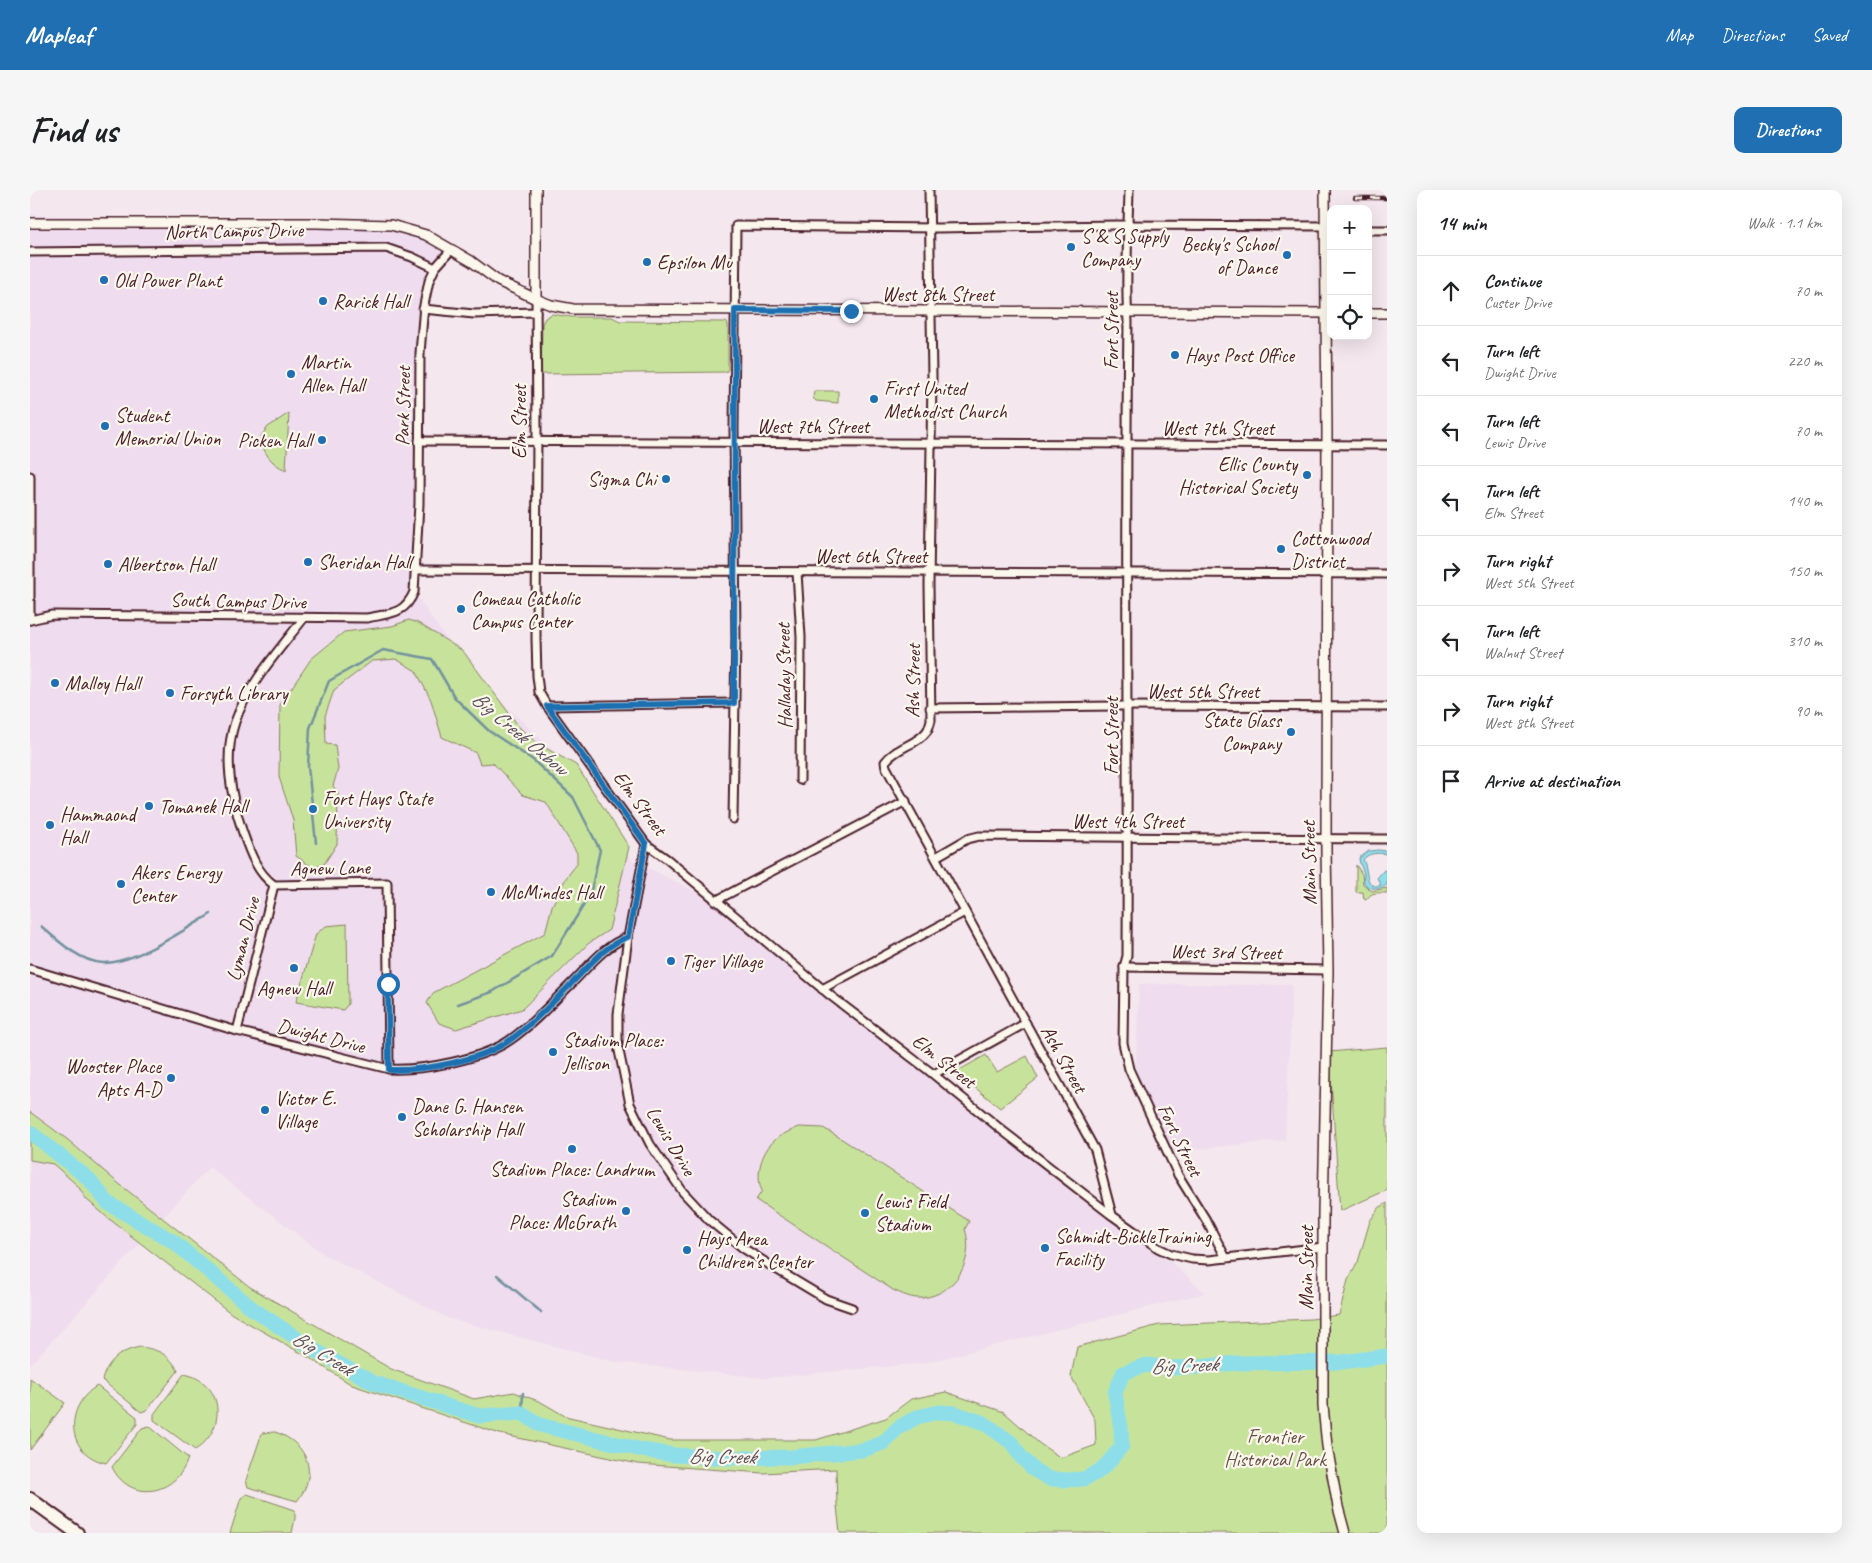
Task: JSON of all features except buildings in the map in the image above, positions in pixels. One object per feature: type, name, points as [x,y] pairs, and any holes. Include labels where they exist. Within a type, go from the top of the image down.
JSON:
[{"type":"highway","points":[[30,1499],[78,1533]]},
{"type":"street","name":"Elm Street","points":[[536,190],[537,676],[539,692],[547,706],[646,844],[667,859],[822,989],[934,1074],[1003,1131],[1112,1215],[1153,1244],[1171,1254],[1192,1259],[1209,1260],[1323,1247]]},
{"type":"street","name":"Ash Street","points":[[929,190],[932,377],[930,443],[932,508],[930,573],[931,720],[928,730],[919,738],[890,756],[885,762],[1095,1150],[1112,1215]]},
{"type":"street","name":"Fort Street","points":[[1129,190],[1127,225],[1128,839],[1127,956],[1124,967],[1123,1043],[1129,1069],[1178,1175],[1206,1220],[1226,1258]]},
{"type":"street","name":"Main Street","points":[[1326,190],[1327,208]]},
{"type":"street","name":"North Campus Drive","points":[[30,223],[307,222],[391,225],[426,235],[471,261]]},
{"type":"street","points":[[733,819],[736,226],[929,228],[1127,225],[1327,227]]},
{"type":"street","points":[[1372,230],[1387,230]]},
{"type":"street","name":"North Campus Drive","points":[[30,252],[386,248],[435,268]]},
{"type":"street","name":"Park Street","points":[[416,570],[419,504],[420,376],[424,310],[429,281],[435,268],[451,250]]},
{"type":"street","name":"Main Street","points":[[1328,250],[1329,295]]},
{"type":"street","name":"West 8th Street","points":[[471,261],[498,281],[536,299],[551,306],[573,309],[1327,313]]},
{"type":"street","points":[[424,310],[474,314],[536,312]]},
{"type":"street","points":[[1372,313],[1387,313]]},
{"type":"street","name":"Main Street","points":[[1329,340],[1326,706],[1328,970],[1323,1247],[1323,1406],[1327,1446],[1338,1507],[1345,1533]]},
{"type":"street","name":"West 7th Street","points":[[420,441],[1387,444]]},
{"type":"street","points":[[30,476],[30,620]]},
{"type":"street","name":"West 6th Street","points":[[416,570],[1387,574]]},
{"type":"street","name":"South Campus Drive","points":[[30,620],[52,615],[367,618],[402,610],[409,603],[414,592],[416,570]]},
{"type":"street","name":"Halladay Street","points":[[797,572],[801,637],[800,780]]},
{"type":"street","name":"Lyman Drive","points":[[237,1031],[274,885],[267,880],[251,855],[238,818],[230,778],[230,745],[235,722],[254,684],[304,618]]},
{"type":"street","points":[[547,706],[734,703]]},
{"type":"street","name":"West 5th Street","points":[[930,708],[1387,707]]},
{"type":"street","points":[[715,901],[906,801]]},
{"type":"street","name":"West 4th Street","points":[[936,857],[966,840],[979,836],[1128,839],[1223,837],[1387,839]]},
{"type":"street","name":"Lewis Drive","points":[[646,844],[628,937],[618,1014],[618,1046],[630,1104],[648,1141],[683,1192],[708,1220],[743,1248],[776,1269],[826,1299],[852,1308]]},
{"type":"street","name":"Agnew Lane","points":[[274,885],[387,883],[389,1070]]},
{"type":"street","points":[[822,989],[965,912]]},
{"type":"street","name":"Dwight Drive","points":[[30,969],[237,1031],[389,1070],[408,1070],[455,1062],[510,1041],[553,1003],[600,955],[616,941],[628,937]]},
{"type":"street","name":"West 3rd Street","points":[[1124,967],[1328,970]]},
{"type":"street","points":[[934,1074],[1026,1023]]},
{"type":"shaded area","name":"Fort Hays State University","points":[[30,215],[391,225],[451,250],[435,269],[423,321],[414,592],[444,636],[492,693],[562,759],[632,860],[715,901],[913,1063],[1041,1164],[1137,1232],[1205,1293],[924,1363],[765,1378],[616,1362],[450,1319],[325,1255],[209,1167],[30,1365]]},
{"type":"shaded area","points":[[1139,984],[1292,985],[1285,1140],[1174,1151],[1139,1081],[1136,1068]]},
{"type":"green space","points":[[552,314],[571,317],[612,317],[620,321],[726,322],[728,324],[728,369],[726,372],[541,374],[542,324],[545,318]]},
{"type":"green space","points":[[814,391],[838,391],[838,403],[816,401],[813,398]]},
{"type":"green space","points":[[289,413],[286,470],[268,457],[263,447],[261,436],[268,427]]},
{"type":"green space","points":[[409,620],[418,623],[463,651],[520,728],[538,744],[576,765],[629,847],[609,930],[589,943],[522,1009],[456,1029],[439,1023],[427,1003],[433,993],[545,933],[552,906],[566,878],[577,864],[577,853],[546,802],[523,795],[493,763],[480,764],[476,753],[442,737],[431,700],[416,671],[396,659],[372,661],[334,690],[325,716],[326,744],[335,745],[338,769],[333,786],[338,793],[337,844],[324,864],[313,868],[296,856],[293,820],[279,777],[280,705],[311,659],[344,632],[392,626]]},
{"type":"green space","points":[[1356,865],[1362,874],[1363,884],[1372,891],[1387,888],[1387,893],[1373,894],[1366,900],[1364,899],[1363,892],[1356,892]]},
{"type":"green space","points":[[347,924],[348,1004],[343,1010],[296,1002],[316,934],[326,926]]},
{"type":"green space","points":[[1387,1047],[1387,1190],[1340,1211],[1329,1052]]},
{"type":"green space","points":[[986,1055],[997,1072],[1027,1056],[1038,1078],[1000,1108],[956,1072]]},
{"type":"green space","name":"Frontier Historical Park","points":[[30,1112],[68,1140],[118,1183],[250,1287],[391,1369],[474,1399],[514,1392],[541,1402],[565,1416],[670,1440],[816,1440],[886,1418],[911,1399],[946,1392],[1004,1412],[1040,1444],[1061,1458],[1096,1445],[1095,1420],[1071,1376],[1077,1347],[1159,1325],[1311,1319],[1339,1315],[1348,1280],[1358,1262],[1370,1221],[1379,1208],[1387,1203],[1387,1533],[840,1533],[836,1469],[763,1473],[638,1464],[500,1434],[352,1385],[308,1357],[232,1314],[108,1218],[86,1199],[78,1186],[53,1164],[30,1160]]},
{"type":"green space","name":"Lewis Field Stadium","points":[[799,1127],[823,1128],[969,1221],[965,1229],[967,1252],[965,1263],[953,1283],[934,1295],[922,1298],[900,1293],[756,1200],[762,1191],[759,1171],[766,1151],[777,1138]]},
{"type":"green space","points":[[140,1347],[152,1349],[163,1354],[175,1365],[178,1371],[147,1410],[141,1412],[102,1380],[111,1362],[126,1351]]},
{"type":"green space","points":[[184,1374],[198,1379],[208,1386],[214,1396],[217,1408],[213,1431],[195,1450],[154,1420],[154,1414]]},
{"type":"green space","points":[[30,1378],[65,1403],[30,1450]]},
{"type":"green space","points":[[97,1386],[137,1417],[137,1424],[106,1463],[92,1458],[83,1450],[76,1440],[74,1429],[79,1405],[86,1395]]},
{"type":"green space","points":[[149,1426],[188,1458],[182,1471],[164,1487],[153,1490],[141,1490],[130,1486],[120,1479],[112,1467],[142,1428]]},
{"type":"green space","points":[[275,1432],[295,1444],[307,1460],[307,1480],[304,1491],[297,1501],[248,1487],[246,1480],[262,1433]]},
{"type":"green space","points":[[247,1494],[295,1510],[292,1533],[230,1533],[241,1498]]},
{"type":"water","points":[[1369,851],[1387,851],[1387,854],[1371,854],[1363,860],[1369,882],[1376,886],[1381,885],[1377,878],[1384,870],[1387,871],[1387,885],[1371,888],[1364,882],[1364,874],[1359,858]]},
{"type":"waterway","name":"Big Creek Oxbow","points":[[316,843],[308,766],[310,728],[329,681],[383,650],[432,659],[455,698],[489,731],[533,760],[573,797],[600,850],[590,895],[552,956],[492,992],[458,1004]]},
{"type":"waterway","points":[[41,926],[77,955],[94,962],[103,963],[116,962],[144,952],[211,914]]},
{"type":"waterway","name":"Big Creek","points":[[30,1132],[89,1179],[108,1203],[174,1242],[253,1309],[316,1351],[374,1383],[479,1416],[522,1413],[540,1425],[642,1450],[674,1455],[727,1458],[791,1457],[863,1450],[883,1443],[898,1428],[917,1417],[939,1412],[955,1413],[984,1423],[1012,1443],[1021,1457],[1034,1470],[1050,1479],[1084,1479],[1098,1472],[1122,1446],[1115,1393],[1123,1373],[1146,1365],[1170,1368],[1237,1363],[1342,1362],[1387,1356]]},
{"type":"waterway","points":[[497,1275],[541,1312]]},
{"type":"waterway","points":[[522,1413],[523,1393]]},
{"type":"railway","points":[[1355,198],[1387,198]]},
{"type":"place","name":"S & S Supply Company","points":[[1071,247]]},
{"type":"place","name":"Becky's School of Dance","points":[[1287,255]]},
{"type":"place","name":"Epsilon Mu","points":[[647,262]]},
{"type":"place","name":"Old Power Plant","points":[[104,280]]},
{"type":"place","name":"Rarick Hall","points":[[323,301]]},
{"type":"place","name":"Hays Post Office","points":[[1175,355]]},
{"type":"place","name":"Martin Allen Hall","points":[[291,374]]},
{"type":"place","name":"First United Methodist Church","points":[[874,399]]},
{"type":"place","name":"Student Memorial Union","points":[[105,426]]},
{"type":"place","name":"Picken Hall","points":[[322,440]]},
{"type":"place","name":"Ellis County Historical Society","points":[[1307,475]]},
{"type":"place","name":"Sigma Chi","points":[[666,479]]},
{"type":"place","name":"Cottonwood District","points":[[1281,549]]},
{"type":"place","name":"Sheridan Hall","points":[[308,562]]},
{"type":"place","name":"Albertson Hall","points":[[108,564]]},
{"type":"place","name":"Comeau Catholic Campus Center","points":[[461,609]]},
{"type":"place","name":"Malloy Hall","points":[[55,683]]},
{"type":"place","name":"Forsyth Library","points":[[170,693]]},
{"type":"place","name":"State Glass Company","points":[[1291,732]]},
{"type":"place","name":"Tomanek Hall","points":[[149,806]]},
{"type":"place","name":"Fort Hays State University","points":[[313,809]]},
{"type":"place","name":"Hammaond Hall","points":[[50,825]]},
{"type":"place","name":"Akers Energy Center","points":[[121,884]]},
{"type":"place","name":"McMindes Hall","points":[[491,892]]},
{"type":"place","name":"Tiger Village","points":[[671,961]]},
{"type":"place","name":"Agnew Hall","points":[[294,968]]},
{"type":"place","name":"Stadium Place: Jellison","points":[[553,1052]]},
{"type":"place","name":"Wooster Place Apts A-D","points":[[171,1078]]},
{"type":"place","name":"Victor E. Village","points":[[265,1110]]},
{"type":"place","name":"Dane G. Hansen Scholarship Hall","points":[[402,1117]]},
{"type":"place","name":"Stadium Place: Landrum","points":[[572,1149]]},
{"type":"place","name":"Stadium Place: McGrath","points":[[626,1211]]},
{"type":"place","name":"Lewis Field Stadium","points":[[865,1213]]},
{"type":"place","name":"Schmidt-BickleTraining Facility","points":[[1045,1248]]},
{"type":"place","name":"Hays Area Children's Center","points":[[687,1250]]},
{"type":"route","points":[[388,984],[389,1070],[408,1070],[455,1062],[510,1041],[553,1003],[600,955],[616,941],[628,937],[646,844],[547,706],[734,703],[736,638],[735,310],[851,311]]}]
